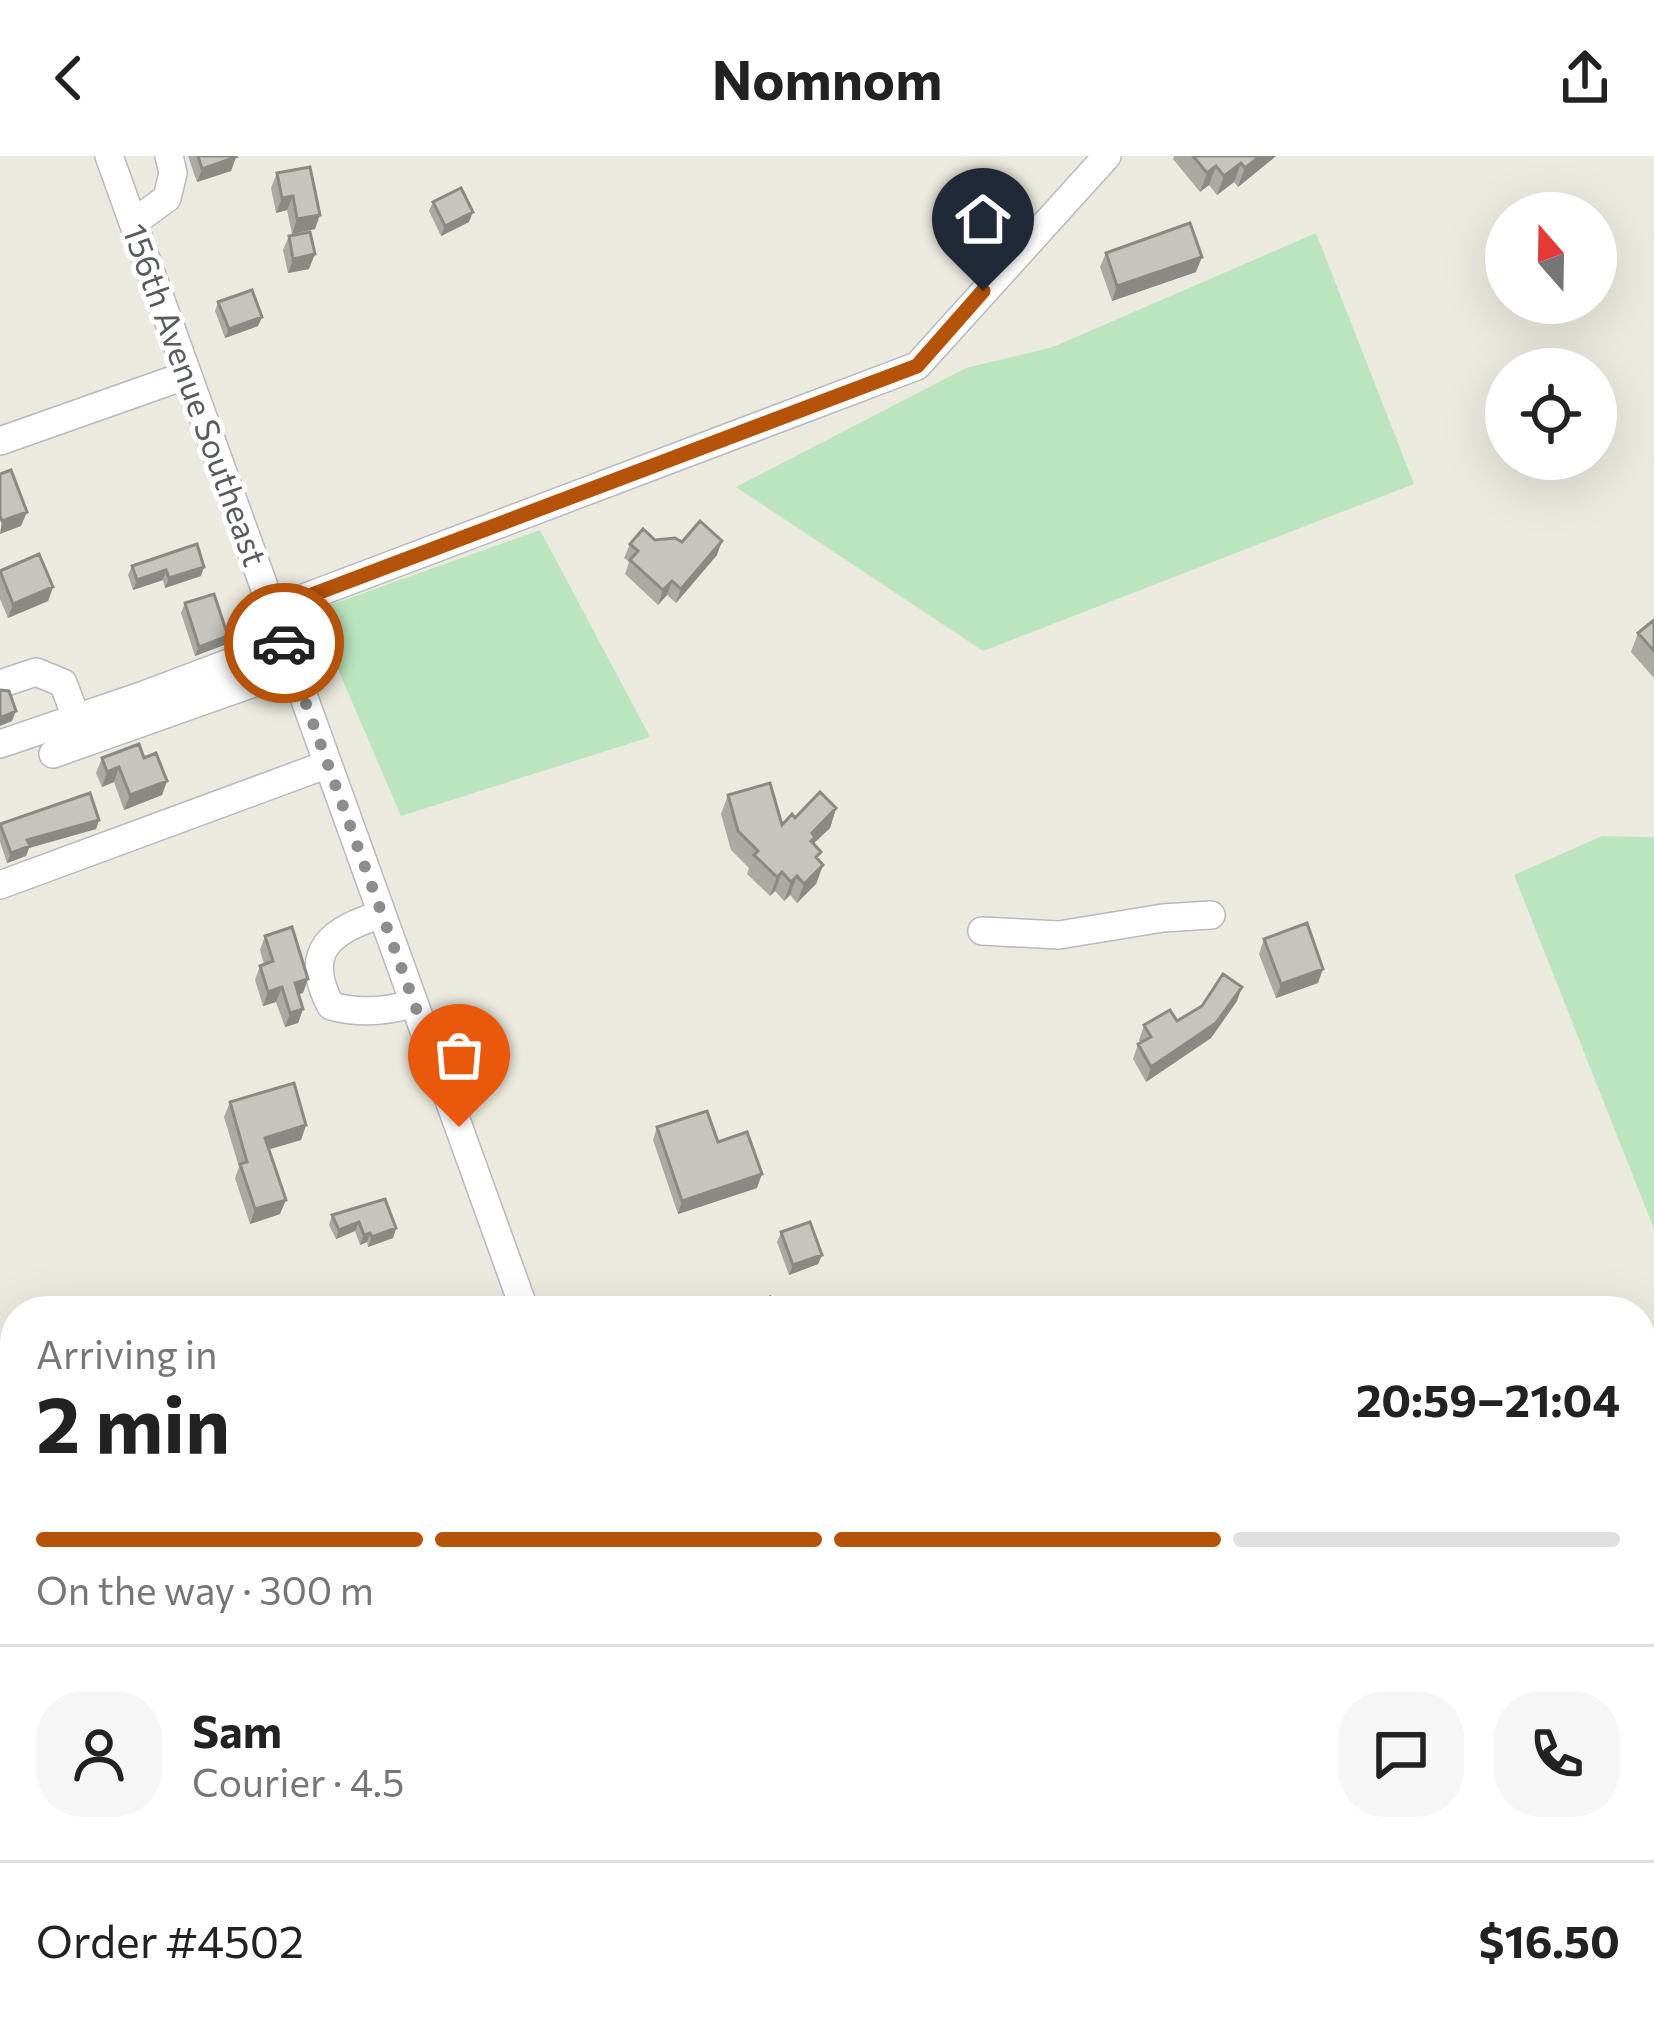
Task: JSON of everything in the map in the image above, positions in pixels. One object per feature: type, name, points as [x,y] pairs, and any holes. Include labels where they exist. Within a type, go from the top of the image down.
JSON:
[{"type":"street","name":"156th Avenue Southeast","points":[[109,156],[520,1296]]},
{"type":"street","points":[[133,223],[167,198],[173,172],[169,156]]},
{"type":"street","points":[[272,610],[917,366],[1107,156]]},
{"type":"street","points":[[0,441],[188,375]]},
{"type":"street","points":[[0,744],[76,717],[289,656]]},
{"type":"street","points":[[53,754],[289,656]]},
{"type":"street","points":[[0,684],[36,672],[50,677],[63,683],[76,717]]},
{"type":"street","points":[[0,885],[328,764]]},
{"type":"street","points":[[382,914],[347,925],[333,935],[322,951],[323,992],[331,1006],[345,1010],[394,1010],[414,1003]]},
{"type":"street","points":[[982,931],[1059,935],[1210,915]]},
{"type":"green space","points":[[1316,233],[1414,484],[983,651],[736,487],[966,368],[1053,347]]},
{"type":"green space","points":[[540,530],[650,737],[401,816],[313,611]]},
{"type":"green space","points":[[1602,836],[1654,837],[1654,1229],[1514,875]]},
{"type":"building","points":[[198,156],[235,156],[236,157],[202,169]]},
{"type":"building","points":[[1193,156],[1260,156],[1224,176],[1216,166],[1207,173]]},
{"type":"building","points":[[310,167],[320,215],[297,219],[293,196],[282,198],[277,173]]},
{"type":"building","points":[[461,188],[473,212],[445,226],[433,202]]},
{"type":"building","points":[[1190,223],[1202,257],[1117,286],[1106,253]]},
{"type":"building","points":[[310,232],[315,254],[293,259],[289,236]]},
{"type":"building","points":[[252,290],[262,317],[229,329],[218,302]]},
{"type":"building","points":[[11,470],[27,512],[2,521],[0,474]]},
{"type":"building","points":[[700,521],[722,541],[681,589],[672,581],[663,590],[630,560],[638,551],[630,544],[643,529],[655,540],[682,542]]},
{"type":"building","points":[[197,544],[204,567],[169,578],[166,570],[137,580],[132,566]]},
{"type":"building","points":[[39,554],[53,587],[13,604],[0,571]]},
{"type":"building","points":[[214,594],[228,636],[199,647],[185,603]]},
{"type":"building","points":[[1654,620],[1654,651],[1638,633]]},
{"type":"building","points":[[0,690],[9,691],[16,711],[0,718]]},
{"type":"building","points":[[139,744],[144,758],[156,753],[167,781],[130,795],[119,767],[107,772],[102,758]]},
{"type":"building","points":[[770,783],[782,825],[820,792],[836,808],[812,833],[811,841],[821,852],[816,857],[823,865],[804,884],[797,876],[791,882],[782,872],[777,877],[738,831],[728,795]]},
{"type":"building","points":[[90,793],[99,820],[27,840],[30,846],[11,853],[0,824]]},
{"type":"building","points":[[1307,923],[1323,969],[1281,984],[1264,939]]},
{"type":"building","points":[[292,927],[308,979],[295,983],[303,1009],[290,1013],[282,987],[268,992],[260,966],[273,961],[265,936]]},
{"type":"building","points":[[1223,974],[1242,987],[1216,1023],[1151,1067],[1138,1044],[1151,1037],[1144,1025],[1170,1010],[1177,1021],[1202,1006]]},
{"type":"building","points":[[294,1083],[306,1125],[265,1138],[286,1200],[255,1209],[240,1164],[247,1162],[230,1102]]},
{"type":"building","points":[[707,1111],[718,1142],[747,1132],[762,1174],[682,1201],[657,1127]]},
{"type":"building","points":[[385,1199],[396,1228],[372,1237],[364,1235],[359,1222],[339,1230],[332,1215]]},
{"type":"building","points":[[810,1222],[822,1255],[793,1265],[781,1232]]},
{"type":"way so far","points":[[284,643],[459,1127]]},
{"type":"route","points":[[284,643],[272,610],[917,366],[983,291]]}]
